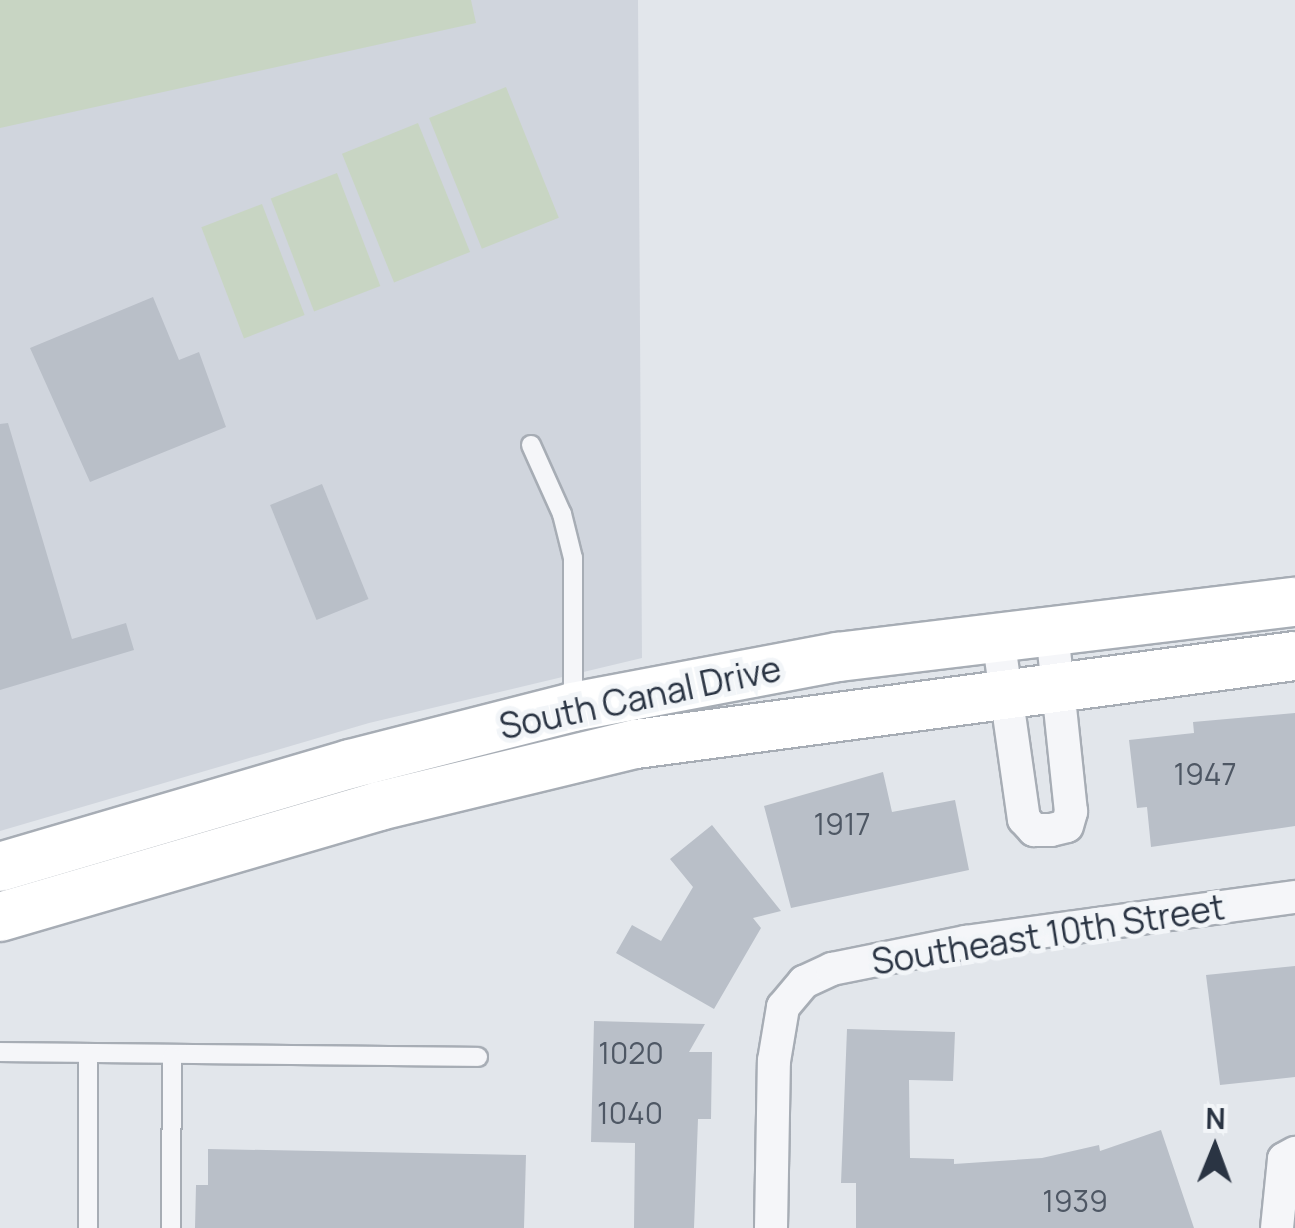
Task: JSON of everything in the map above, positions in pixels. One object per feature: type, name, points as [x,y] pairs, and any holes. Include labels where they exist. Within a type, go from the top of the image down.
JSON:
[{"type":"street","name":"South Canal Drive","points":[[0,868],[350,764],[574,707],[838,657],[1295,602]]},
{"type":"street","points":[[998,638],[1024,820],[1034,830],[1051,830],[1067,826],[1072,812],[1052,631]]},
{"type":"street","name":"South Canal Drive","points":[[0,917],[557,761],[692,734],[1295,656]]},
{"type":"street","name":"Southeast 10th Street","points":[[771,1228],[774,1061],[783,1007],[804,982],[832,969],[966,942],[1295,897]]},
{"type":"street","points":[[1277,1228],[1284,1159],[1295,1153]]},
{"type":"lane","points":[[531,445],[562,514],[573,558],[574,707]]},
{"type":"lane","points":[[0,1052],[478,1057]]},
{"type":"lane","points":[[88,1053],[88,1228]]},
{"type":"lane","points":[[171,1228],[172,1056]]},
{"type":"shaded area","points":[[0,0],[638,0],[642,658],[369,723],[0,831]]},
{"type":"green space","points":[[0,0],[471,0],[476,23],[0,128]]},
{"type":"green space","points":[[506,87],[559,218],[482,249],[429,118]]},
{"type":"green space","points":[[418,123],[470,252],[394,283],[342,154]]},
{"type":"green space","points":[[337,173],[380,286],[314,311],[271,198]]},
{"type":"green space","points":[[262,204],[305,315],[244,338],[201,227]]},
{"type":"building","points":[[153,297],[179,360],[199,352],[226,427],[90,482],[30,348]]},
{"type":"building","points":[[8,423],[72,639],[126,623],[134,650],[0,690],[0,424]]},
{"type":"building","points":[[322,484],[368,599],[317,620],[270,505]]},
{"type":"building","points":[[1295,713],[1295,826],[1151,847],[1147,807],[1137,808],[1129,740],[1194,733],[1193,722]]},
{"type":"building","points":[[883,772],[892,812],[955,800],[969,870],[791,908],[764,806]]},
{"type":"building","points":[[712,825],[781,911],[753,918],[761,928],[714,1009],[616,953],[632,925],[661,941],[693,887],[670,859]]},
{"type":"building","points":[[1295,966],[1295,1077],[1220,1085],[1206,975]]},
{"type":"building","points":[[594,1021],[705,1024],[689,1052],[712,1052],[711,1119],[698,1119],[694,1228],[634,1228],[635,1143],[591,1142]]},
{"type":"building","points":[[847,1029],[955,1032],[953,1081],[909,1080],[910,1158],[954,1159],[954,1164],[1042,1158],[1099,1145],[1100,1151],[1161,1130],[1194,1228],[856,1228],[856,1183],[841,1183]]},
{"type":"building","points":[[208,1149],[526,1155],[524,1228],[195,1228],[196,1185],[208,1185]]}]
